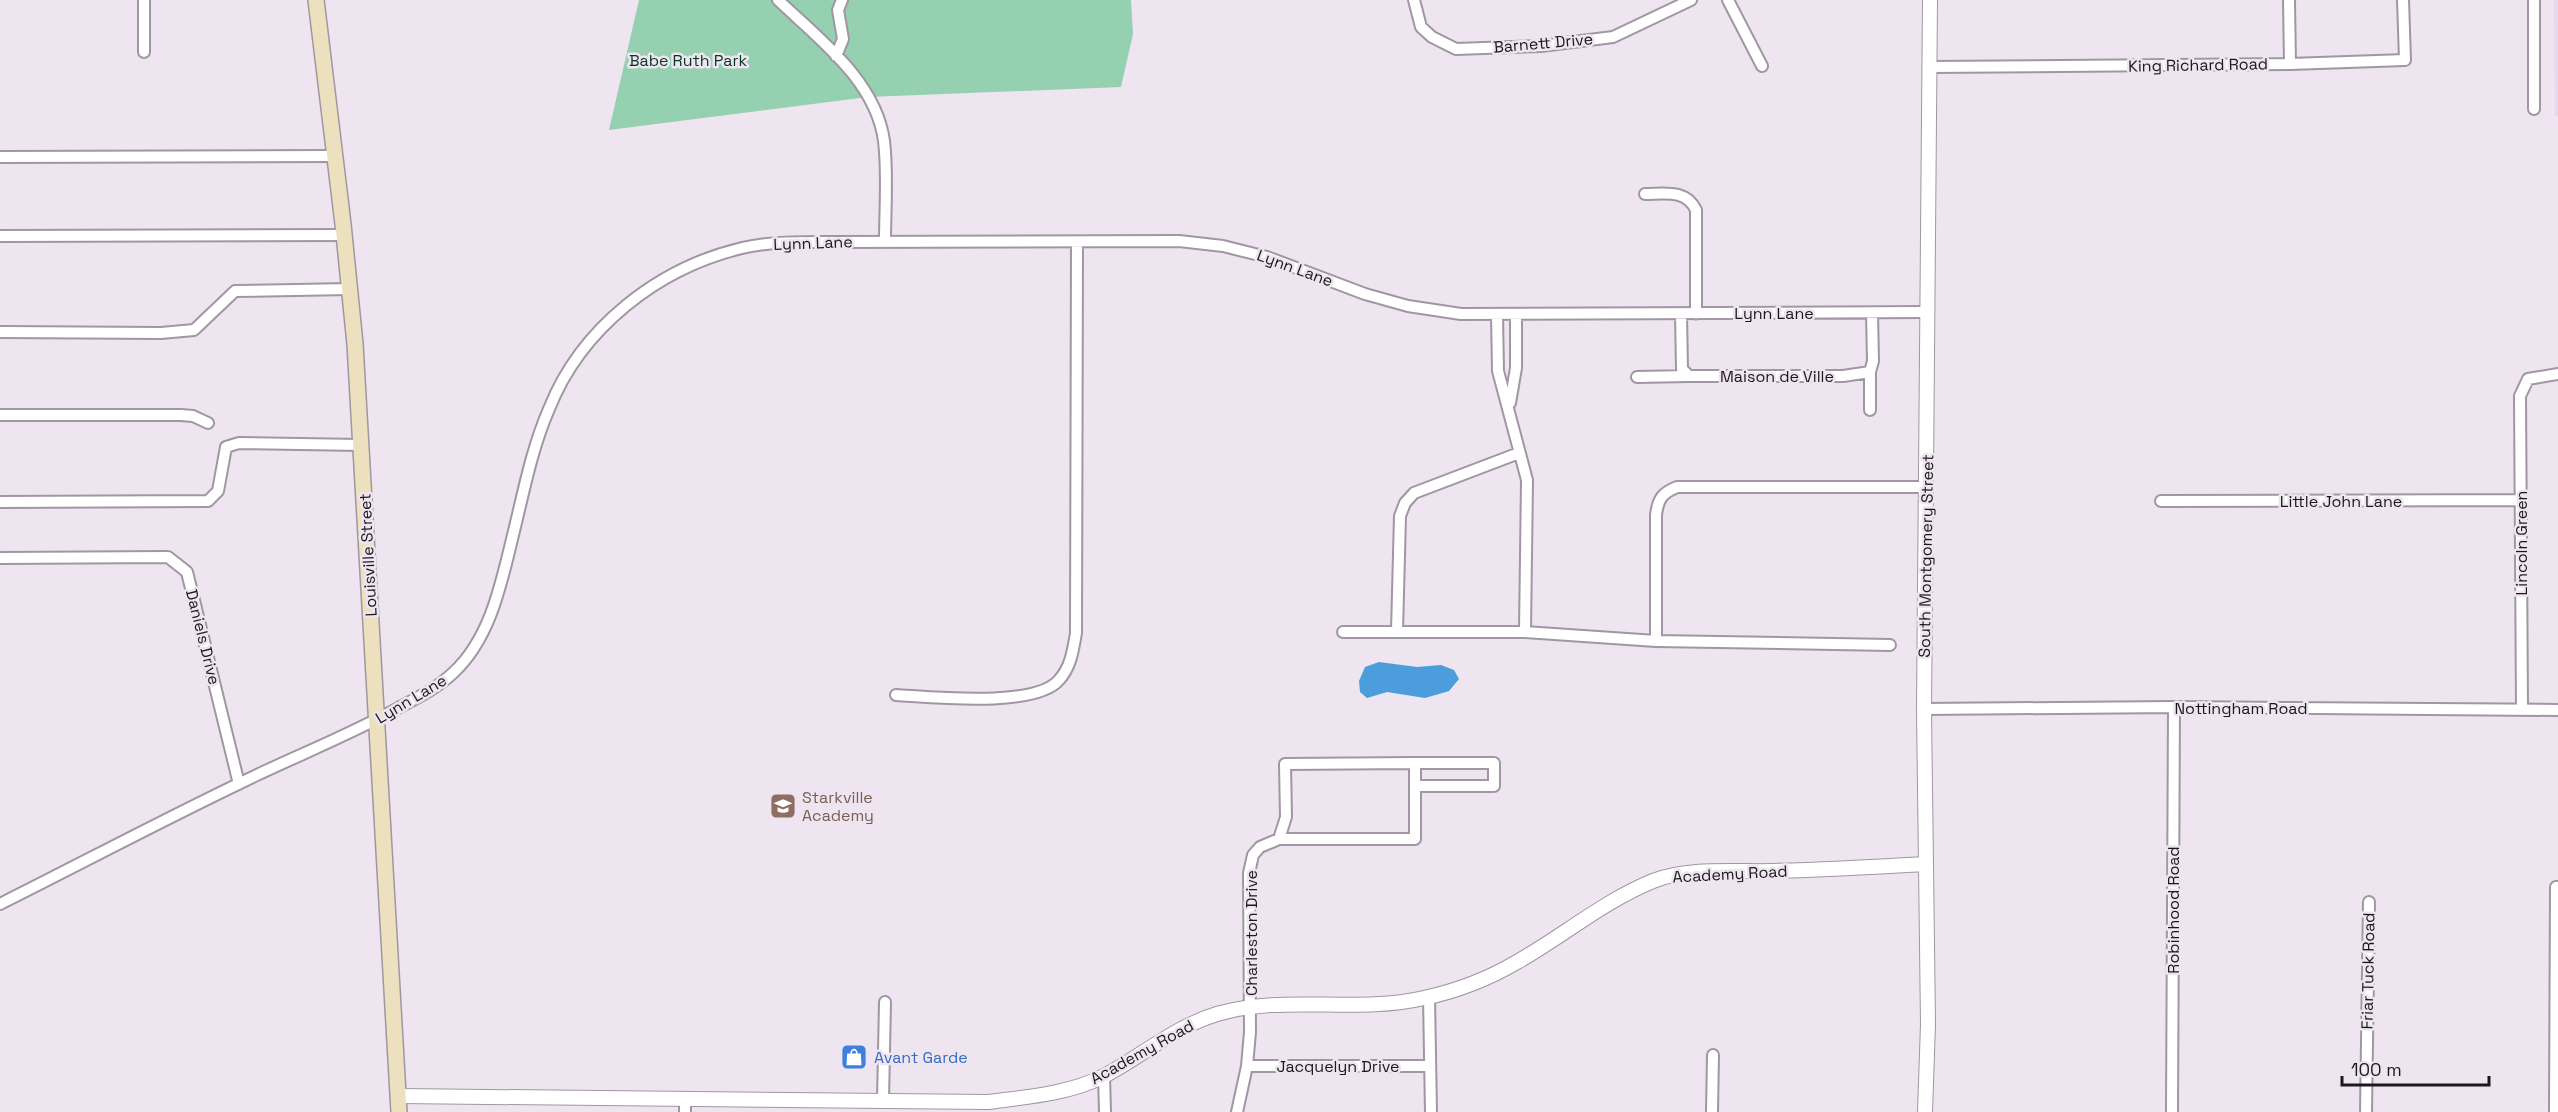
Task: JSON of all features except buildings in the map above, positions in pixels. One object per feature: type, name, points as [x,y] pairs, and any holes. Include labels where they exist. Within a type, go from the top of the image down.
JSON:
[{"type":"main road","name":"Louisville Street","points":[[316,0],[350,290],[399,1104]]},
{"type":"street","points":[[144,0],[144,52]]},
{"type":"street","points":[[778,0],[836,56],[868,97],[877,114],[884,141],[885,242]]},
{"type":"street","points":[[836,56],[843,39],[838,10],[842,0]]},
{"type":"street","name":"Barnett Drive","points":[[1414,0],[1421,27],[1432,37],[1456,48],[1541,46],[1613,36],[1691,0]]},
{"type":"street","points":[[1728,0],[1762,66]]},
{"type":"street","name":"South Montgomery Street","points":[[1925,1112],[1928,1024],[1924,709],[1930,0]]},
{"type":"street","points":[[2289,0],[2290,64]]},
{"type":"street","name":"King Richard Road","points":[[1930,67],[2290,64],[2405,60],[2403,0]]},
{"type":"street","points":[[2534,0],[2534,109]]},
{"type":"street","points":[[0,157],[336,156]]},
{"type":"street","points":[[1645,194],[1683,194],[1692,202],[1696,210],[1696,314]]},
{"type":"street","points":[[0,236],[345,235]]},
{"type":"street","name":"Lynn Lane","points":[[0,904],[239,784],[377,720],[435,688],[456,670],[476,643],[493,610],[534,450],[549,406],[572,365],[596,333],[657,282],[699,262],[742,248],[788,242],[1179,241],[1223,246],[1267,256],[1365,294],[1408,306],[1461,314],[1928,312]]},
{"type":"street","points":[[896,695],[1026,697],[1047,690],[1059,682],[1069,666],[1076,633],[1077,242]]},
{"type":"street","points":[[0,332],[161,333],[194,330],[236,291],[350,290]]},
{"type":"street","points":[[1870,411],[1870,372],[1873,361],[1872,313]]},
{"type":"street","points":[[1681,314],[1682,369],[1689,376]]},
{"type":"street","points":[[1497,315],[1498,370],[1527,480],[1525,632]]},
{"type":"street","points":[[1509,407],[1516,368],[1516,315]]},
{"type":"street","name":"Maison de Ville","points":[[1636,376],[1842,376],[1870,372]]},
{"type":"street","name":"Lincoln Green","points":[[2522,708],[2520,396],[2528,380],[2558,374]]},
{"type":"street","points":[[0,415],[181,415],[193,416],[208,423]]},
{"type":"street","points":[[0,502],[208,501],[218,491],[226,447],[238,443],[361,445]]},
{"type":"street","points":[[1397,631],[1400,516],[1405,503],[1414,493],[1519,453]]},
{"type":"street","points":[[1656,641],[1656,515],[1658,501],[1666,491],[1677,487],[1926,487]]},
{"type":"street","name":"Little John Lane","points":[[2161,501],[2521,500]]},
{"type":"street","name":"Daniels Drive","points":[[0,558],[168,557],[178,563],[187,572],[239,784]]},
{"type":"street","points":[[1343,632],[1525,632],[1656,641],[1890,645]]},
{"type":"street","name":"Nottingham Road","points":[[1924,709],[2174,707],[2558,710]]},
{"type":"street","name":"Robinhood Road","points":[[2172,1112],[2174,707]]},
{"type":"street","points":[[1415,763],[1415,786],[1415,839],[1279,839],[1286,817],[1285,764],[1415,763],[1494,763],[1494,786],[1415,786]]},
{"type":"street","name":"Charleston Drive","points":[[1237,1112],[1247,1066],[1250,1006],[1249,873],[1253,855],[1260,847],[1279,839]]},
{"type":"street","name":"Academy Road","points":[[399,1104],[685,1105],[883,1100],[988,1102],[1071,1089],[1104,1076],[1165,1037],[1203,1018],[1250,1006],[1290,1003],[1366,1005],[1429,997],[1475,984],[1620,897],[1656,880],[1685,874],[1926,864]]},
{"type":"street","points":[[2555,1112],[2556,887],[2558,887]]},
{"type":"street","name":"Friar Tuck Road","points":[[2366,1112],[2369,902]]},
{"type":"street","points":[[1429,997],[1431,1112]]},
{"type":"street","points":[[883,1100],[885,1002]]},
{"type":"street","points":[[1712,1112],[1713,1055]]},
{"type":"street","name":"Jacquelyn Drive","points":[[1247,1066],[1430,1066]]},
{"type":"street","points":[[1104,1076],[1106,1112]]},
{"type":"shaded area","points":[[2554,0],[2558,0],[2558,116],[2555,116]]},
{"type":"green space","name":"Babe Ruth Park","points":[[639,0],[1131,0],[1133,34],[1121,87],[868,97],[609,130]]},
{"type":"water","points":[[1379,662],[1417,667],[1441,665],[1454,670],[1459,679],[1449,691],[1425,698],[1387,692],[1367,698],[1360,692],[1359,681],[1365,667]]},
{"type":"place","name":"Starkville Academy","points":[[783,806]]},
{"type":"place","name":"Avant Garde","points":[[854,1057]]}]
